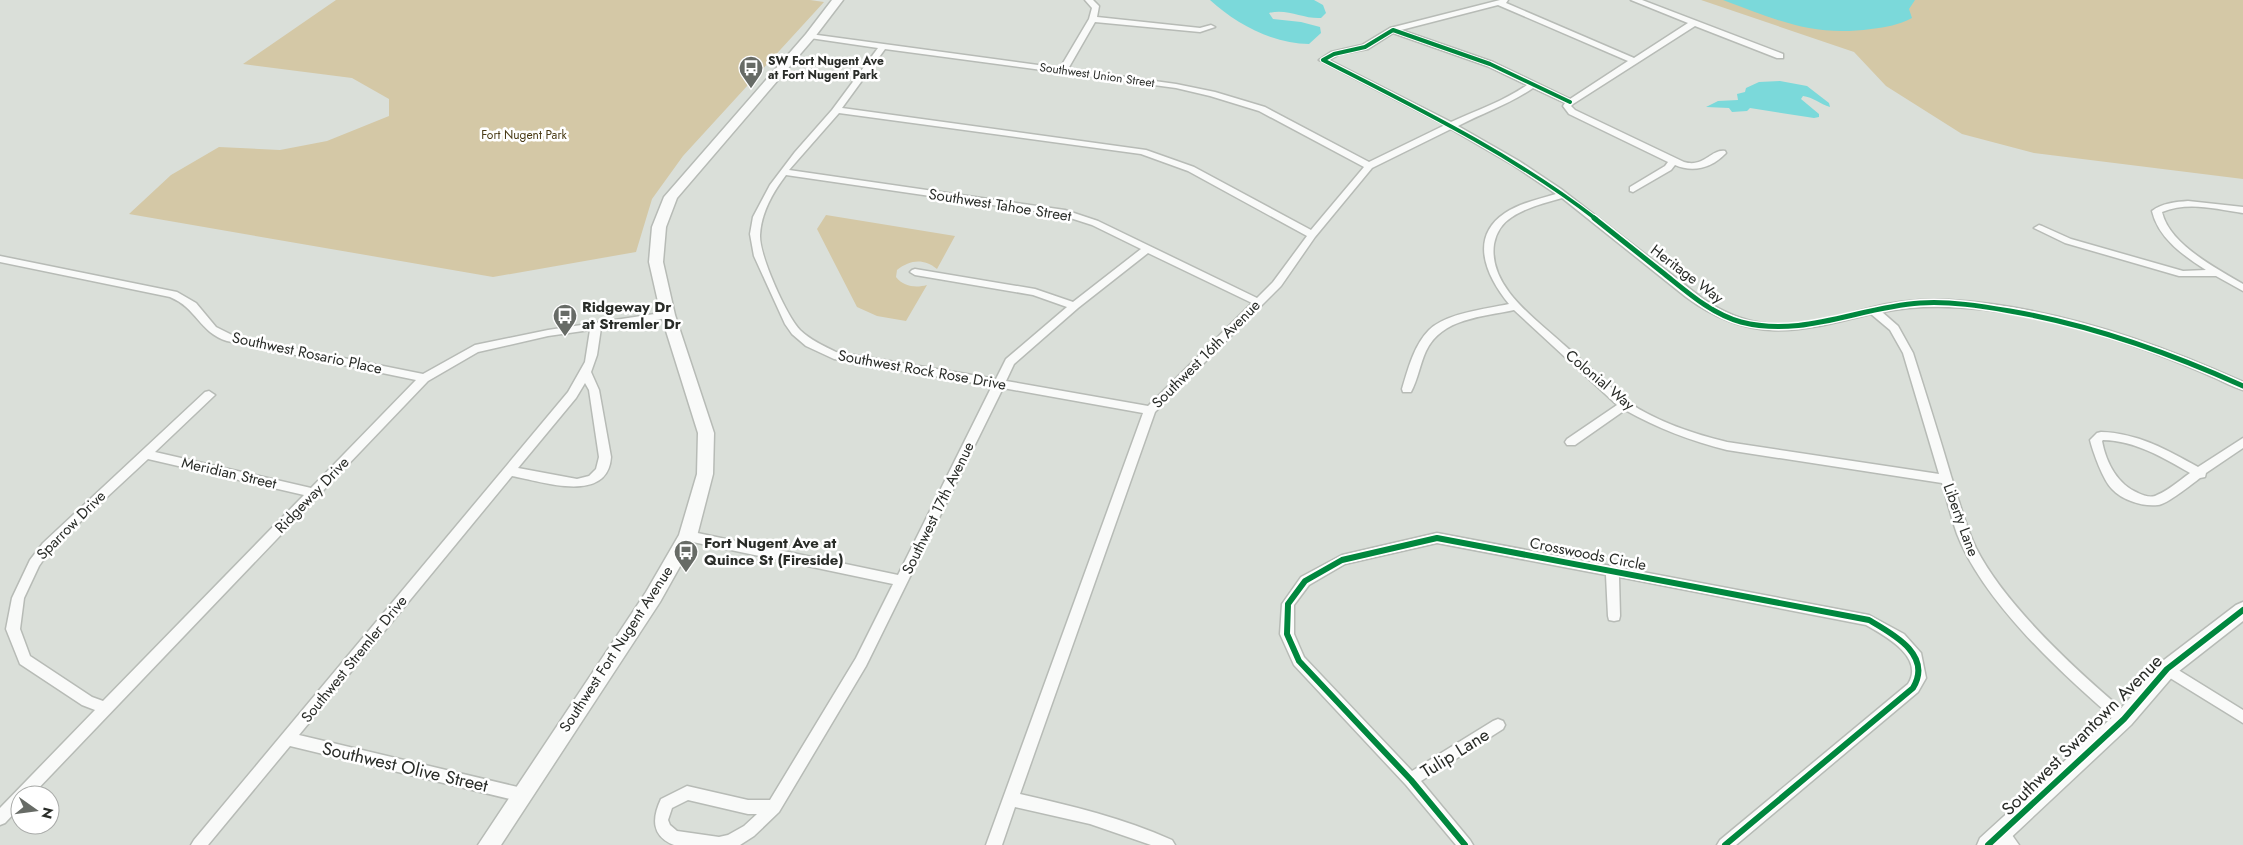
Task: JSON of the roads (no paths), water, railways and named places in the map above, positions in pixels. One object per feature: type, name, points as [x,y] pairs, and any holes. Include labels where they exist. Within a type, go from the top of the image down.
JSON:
[{"type":"street","name":"Southwest Fort Nugent Avenue","points":[[489,845],[652,597],[688,536],[706,474],[706,433],[668,315],[656,262],[659,226],[671,197],[810,36],[838,0]]},
{"type":"street","points":[[1063,70],[1093,19],[1096,8],[1089,0]]},
{"type":"street","points":[[1510,0],[1393,30],[1382,34],[1366,47],[1332,53],[1323,60],[1511,159],[1563,195]]},
{"type":"street","points":[[1635,0],[1780,56]]},
{"type":"street","points":[[1500,3],[1634,61]]},
{"type":"street","points":[[1093,19],[1200,30],[1211,27]]},
{"type":"street","points":[[1694,23],[1570,102],[1567,106],[1572,112],[1691,168],[1705,164],[1722,153]]},
{"type":"street","points":[[1393,30],[1490,64],[1570,102]]},
{"type":"street","name":"Southwest Union Street","points":[[810,36],[1176,86],[1212,94],[1262,109],[1369,166]]},
{"type":"street","name":"Southwest Rock Rose Drive","points":[[882,47],[836,110],[784,172],[760,211],[755,235],[757,252],[790,328],[809,344],[834,355],[1150,410]]},
{"type":"street","name":"Southwest 16th Avenue","points":[[994,845],[1150,410],[1277,284],[1312,235],[1369,166],[1491,106],[1512,99],[1532,85]]},
{"type":"street","points":[[836,110],[1143,152],[1191,169],[1312,235]]},
{"type":"street","points":[[1633,189],[1668,168],[1673,161]]},
{"type":"street","name":"Southwest Tahoe Street","points":[[784,172],[1062,212],[1095,223],[1258,302]]},
{"type":"street","name":"Colonial Way","points":[[1563,195],[1524,206],[1500,221],[1490,234],[1487,250],[1490,270],[1504,293],[1516,306],[1624,405],[1656,422],[1703,440],[1727,446],[1946,479]]},
{"type":"street","name":"Heritage Way","points":[[1563,195],[1709,308],[1741,323],[1783,328],[1873,310]]},
{"type":"street","points":[[2243,210],[2186,203],[2170,204],[2157,211],[2157,220],[2165,233],[2216,272],[2243,288]]},
{"type":"street","points":[[2039,228],[2068,241],[2183,274],[2216,272]]},
{"type":"street","name":"Southwest 17th Avenue","points":[[774,807],[748,807],[687,793],[666,804],[661,820],[664,830],[674,838],[719,844],[732,842],[749,831],[774,807],[861,662],[1010,362],[1074,306],[1147,249]]},
{"type":"street","name":"Southwest Rosario Place","points":[[0,259],[173,294],[192,303],[216,332],[238,340],[424,378]]},
{"type":"street","points":[[915,272],[1035,292],[1074,306]]},
{"type":"street","points":[[1873,310],[1922,303],[1964,305],[2060,321],[2161,350],[2243,386]]},
{"type":"street","points":[[1406,389],[1420,352],[1433,331],[1453,321],[1516,306]]},
{"type":"street","name":"Liberty Lane","points":[[1873,310],[1894,328],[1908,352],[1963,534],[1974,560],[1993,588],[2022,622],[2088,689],[2124,718]]},
{"type":"street","name":"Ridgeway Drive","points":[[32,785],[424,378],[475,350],[548,333],[668,315]]},
{"type":"street","name":"Southwest Stremler Drive","points":[[199,845],[560,410],[587,374],[591,363],[596,326]]},
{"type":"street","points":[[508,471],[586,483],[602,471],[606,464],[605,457],[594,390],[587,374]]},
{"type":"street","name":"Sparrow Drive","points":[[105,708],[87,701],[25,660],[13,629],[18,598],[34,563],[57,536],[209,395]]},
{"type":"street","points":[[1571,442],[1624,405]]},
{"type":"street","points":[[2201,474],[2158,450],[2126,438],[2101,436],[2096,440],[2098,450],[2115,485],[2125,493],[2143,500],[2158,501],[2201,474],[2243,442]]},
{"type":"street","name":"Meridian Street","points":[[144,454],[315,493]]},
{"type":"street","points":[[688,536],[902,581]]},
{"type":"street","name":"Crosswoods Circle","points":[[1464,845],[1411,780],[1299,661],[1287,634],[1288,604],[1305,581],[1342,560],[1437,538],[1869,620],[1899,638],[1916,657],[1919,678],[1913,688],[1725,845]]},
{"type":"street","points":[[1612,572],[1614,616]]},
{"type":"street","name":"Southwest Swantown Avenue","points":[[2001,841],[2124,718],[2166,669],[2243,610]]},
{"type":"street","points":[[2166,669],[2243,718]]},
{"type":"street","name":"Tulip Lane","points":[[1411,780],[1498,725]]},
{"type":"street","name":"Southwest Olive Street","points":[[288,739],[522,795]]},
{"type":"street","points":[[1011,799],[1104,821],[1167,845]]},
{"type":"street","name":"Ridgeway Drive","points":[[0,818],[10,808]]},
{"type":"water","points":[[1210,0],[1314,0],[1323,5],[1326,13],[1321,18],[1314,18],[1282,12],[1269,13],[1273,19],[1301,22],[1320,27],[1321,33],[1309,44],[1296,43],[1282,41],[1256,31],[1220,9]]},
{"type":"water","points":[[1723,0],[1915,0],[1909,9],[1912,18],[1902,22],[1871,29],[1831,31],[1795,25]]},
{"type":"water","points":[[1780,81],[1807,86],[1829,103],[1830,107],[1803,96],[1801,99],[1819,114],[1819,117],[1814,118],[1750,108],[1747,111],[1732,112],[1729,108],[1706,107],[1718,101],[1738,100],[1737,94],[1745,92],[1746,88],[1759,82]]},
{"type":"place","name":"SW Fort Nugent Ave at Fort Nugent Park","points":[[751,89]]},
{"type":"place","name":"Ridgeway Dr at Stremler Dr","points":[[565,337]]},
{"type":"place","name":"Fort Nugent Ave at Quince St (Fireside)","points":[[686,573]]},
{"type":"park label","name":"Fort Nugent Park","points":[[524,135]]}]
